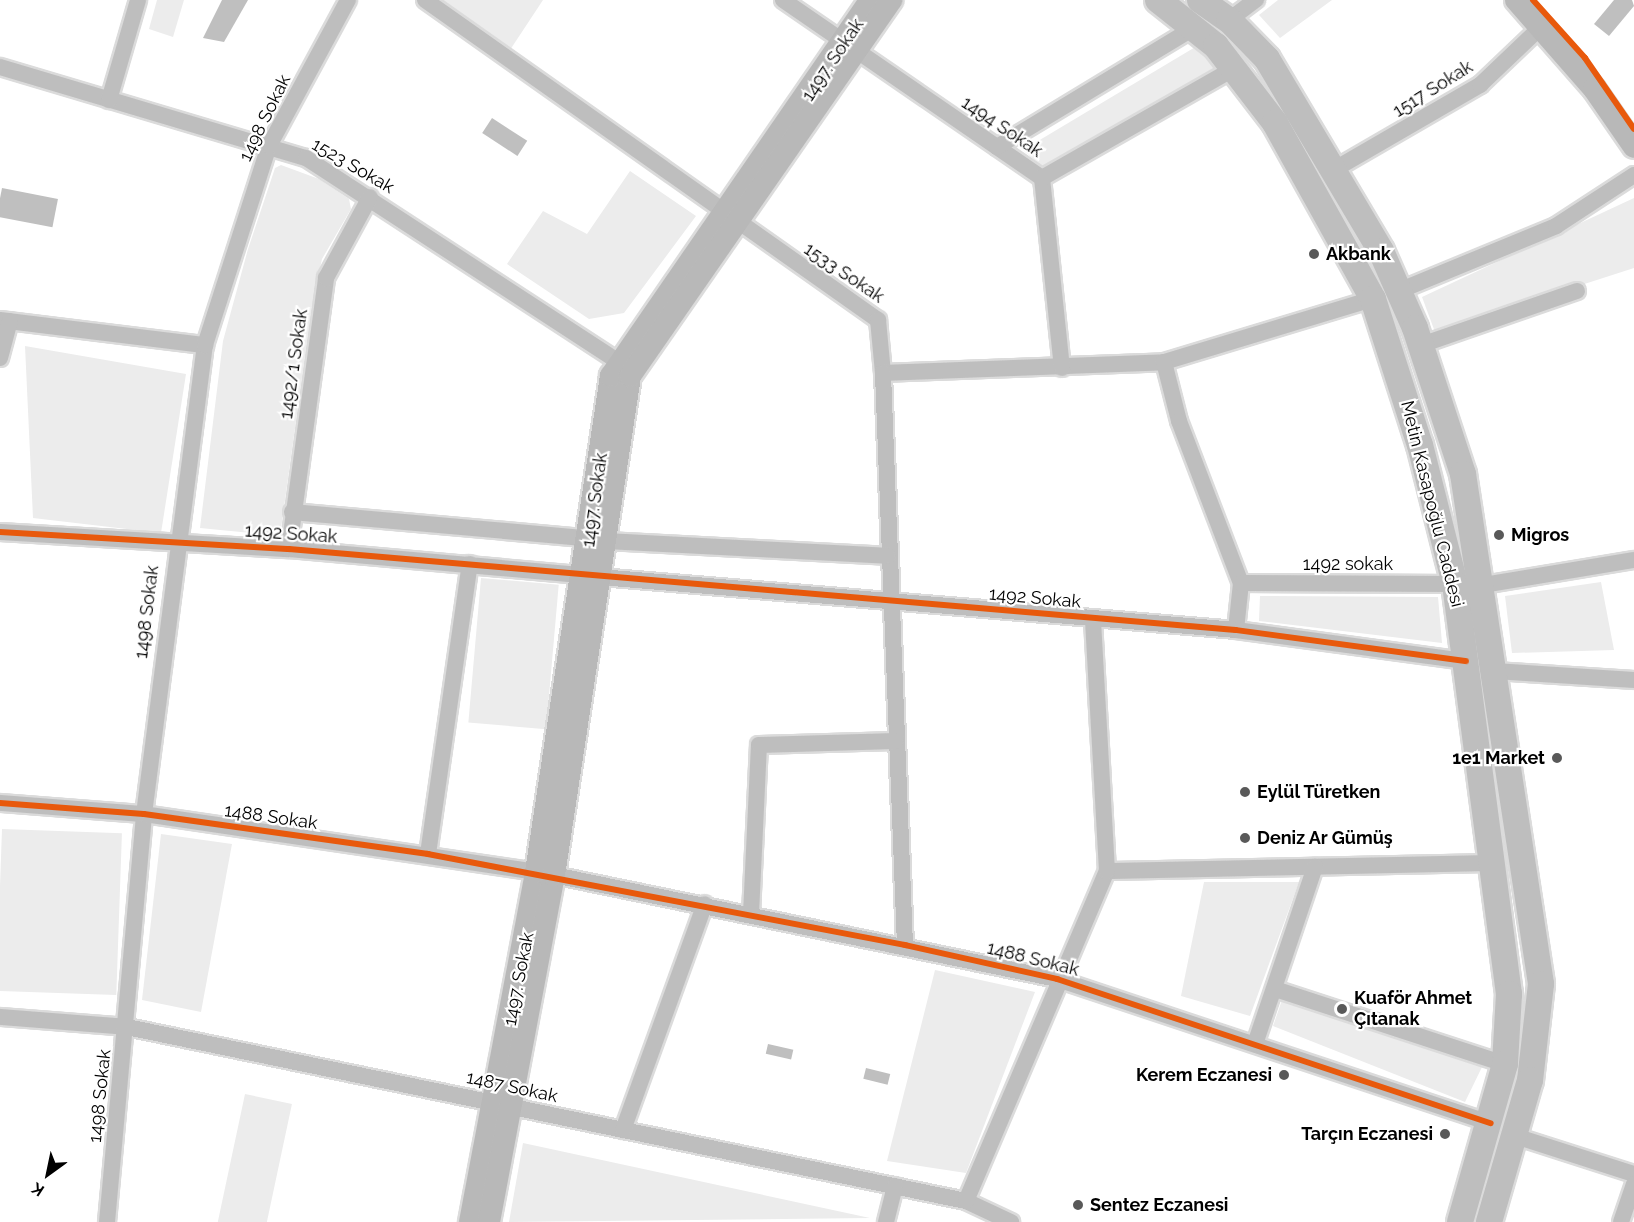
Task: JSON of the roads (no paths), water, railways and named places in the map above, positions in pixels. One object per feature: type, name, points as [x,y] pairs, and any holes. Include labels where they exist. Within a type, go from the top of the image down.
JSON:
[{"type":"main road","name":"Metin Kasapoğlu Caddesi","points":[[1158,0],[1195,27],[1235,68],[1312,183],[1373,299],[1420,446],[1455,584],[1494,863],[1509,994],[1505,1064],[1491,1124],[1460,1222]]},
{"type":"main road","name":"Metin Kasapoğlu Caddesi","points":[[1200,0],[1229,20],[1267,59],[1335,169],[1401,291],[1463,474],[1483,585],[1541,984],[1530,1080],[1489,1222]]},
{"type":"street","points":[[109,99],[138,0]]},
{"type":"street","name":"1498 Sokak","points":[[107,1222],[127,1027],[144,814],[175,541],[205,345],[269,146],[348,0]]},
{"type":"street","name":"1533 Sokak","points":[[425,0],[731,220],[878,320],[883,373]]},
{"type":"street","name":"1494 Sokak","points":[[783,0],[849,48],[1042,178],[1062,368]]},
{"type":"street","name":"1497. Sokak","points":[[849,48],[870,0]]},
{"type":"street","name":"1497. Sokak","points":[[594,540],[630,376],[639,355],[849,48],[891,0]]},
{"type":"street","points":[[1229,20],[1256,0]]},
{"type":"street","points":[[1516,0],[1541,27],[1634,147]]},
{"type":"street","points":[[997,147],[1195,27]]},
{"type":"street","name":"1517 Sokak","points":[[1335,169],[1480,85],[1541,27]]},
{"type":"street","name":"1523 Sokak","points":[[0,67],[306,158],[370,197],[617,361]]},
{"type":"street","points":[[1042,178],[1235,68]]},
{"type":"street","points":[[1401,291],[1556,226],[1634,176]]},
{"type":"street","name":"1492/1 Sokak","points":[[289,549],[292,512],[326,278],[370,197]]},
{"type":"street","name":"1497. Sokak","points":[[489,1222],[502,1105],[545,873],[590,576],[607,389],[617,361],[731,220]]},
{"type":"street","points":[[1421,345],[1577,291]]},
{"type":"street","points":[[905,945],[888,556],[883,373],[1062,368],[1164,362],[1373,299]]},
{"type":"street","points":[[0,358],[5,320],[205,345]]},
{"type":"street","points":[[1164,362],[1179,421],[1241,583],[1236,630]]},
{"type":"street","name":"1492 Sokak","points":[[292,512],[594,540],[888,556]]},
{"type":"street","name":"1492 Sokak","points":[[0,532],[289,549],[1236,630],[1466,661]]},
{"type":"street","points":[[1483,585],[1634,560]]},
{"type":"street","points":[[428,854],[470,564]]},
{"type":"street","name":"1492 sokak","points":[[1241,583],[1455,584]]},
{"type":"street","points":[[966,1201],[1057,979],[1070,968],[1107,871],[1093,619]]},
{"type":"street","points":[[1495,671],[1634,680]]},
{"type":"street","points":[[751,914],[759,745],[896,741]]},
{"type":"street","name":"1488 Sokak","points":[[0,804],[144,814],[428,854],[545,873],[905,945],[1057,979],[1491,1124]]},
{"type":"street","points":[[1107,871],[1494,863]]},
{"type":"street","points":[[1255,1044],[1315,867]]},
{"type":"street","points":[[623,1130],[705,904]]},
{"type":"street","points":[[1275,989],[1505,1064]]},
{"type":"street","name":"1487 Sokak","points":[[0,1017],[127,1027],[966,1201],[1011,1222]]},
{"type":"street","name":"1497. Sokak","points":[[470,1222],[502,1105]]},
{"type":"street","points":[[1515,1136],[1634,1174]]},
{"type":"street","points":[[1621,1222],[1634,1184]]},
{"type":"street","points":[[886,1222],[895,1186]]},
{"type":"place","name":"Akbank","points":[[1314,254]]},
{"type":"place","name":"Migros","points":[[1499,535]]},
{"type":"place","name":"1e1 Market","points":[[1557,758]]},
{"type":"place","name":"Eylül Türetken","points":[[1245,792]]},
{"type":"place","name":"Deniz Ar Gümüş","points":[[1245,838]]},
{"type":"place","name":"Kuaför Ahmet Çıtanak","points":[[1342,1009]]},
{"type":"place","name":"Kerem Eczanesi","points":[[1284,1075]]},
{"type":"place","name":"Tarçın Eczanesi","points":[[1445,1134]]},
{"type":"place","name":"Sentez Eczanesi","points":[[1078,1205]]}]
